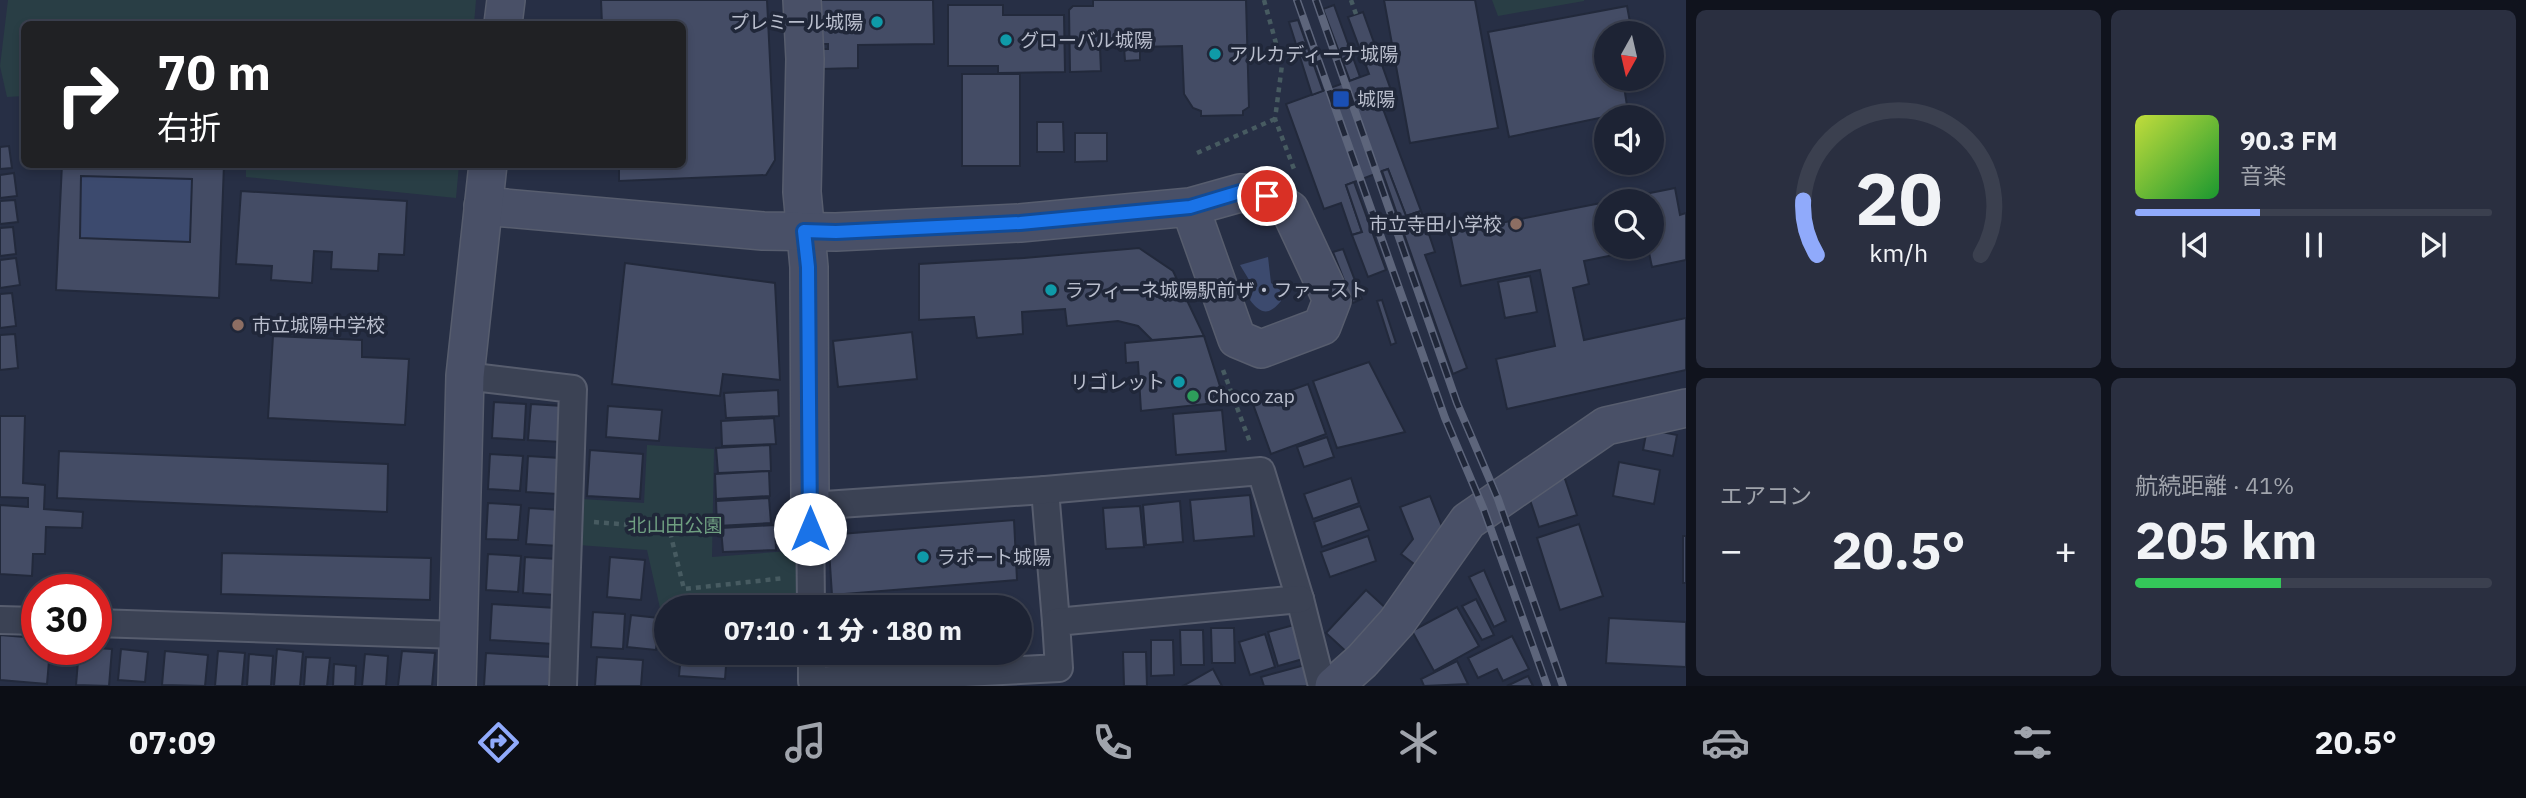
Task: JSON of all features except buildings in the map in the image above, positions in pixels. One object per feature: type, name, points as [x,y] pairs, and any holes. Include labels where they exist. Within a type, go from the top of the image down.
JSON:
[{"type":"street","points":[[503,21],[506,0]]},
{"type":"street","points":[[802,0],[805,59],[802,192],[808,267],[811,595]]},
{"type":"street","points":[[457,686],[465,376],[488,168]]},
{"type":"street","points":[[483,206],[762,231],[836,232],[1020,223],[1190,207],[1240,192],[1267,196],[1290,210],[1332,300],[1322,326],[1261,349],[1237,339],[1190,207]]},
{"type":"street","points":[[465,376],[573,389],[563,686]]},
{"type":"street","points":[[1334,686],[1362,661],[1397,622],[1468,521],[1606,426],[1686,408]]},
{"type":"street","points":[[810,506],[1045,490],[1261,471],[1300,599],[1322,686]]},
{"type":"street","points":[[812,665],[812,681],[1059,668],[1045,490]]},
{"type":"street","points":[[1056,622],[1300,599]]},
{"type":"street","points":[[0,620],[21,621]]},
{"type":"street","points":[[112,624],[458,635]]},
{"type":"path","points":[[1264,0],[1282,65],[1275,119],[1294,169]]},
{"type":"path","points":[[1351,0],[1356,14]]},
{"type":"path","points":[[1197,153],[1275,119]]},
{"type":"path","points":[[1223,370],[1261,471]]},
{"type":"path","points":[[569,520],[669,528],[684,589],[810,575]]},
{"type":"green space","points":[[8,0],[476,0],[474,21],[21,21],[21,96],[7,97],[0,66]]},
{"type":"green space","points":[[1492,0],[1584,0],[1584,1],[1498,16]]},
{"type":"green space","points":[[246,168],[459,168],[456,198],[246,177]]},
{"type":"green space","name":"北山田公園","points":[[647,445],[714,449],[712,557],[802,550],[802,595],[657,595],[647,550],[578,545],[582,499],[644,503]]},
{"type":"water","points":[[81,176],[192,179],[190,242],[80,238]]},
{"type":"water","points":[[1268,257],[1271,283],[1280,290],[1281,301],[1273,309],[1262,311],[1250,300],[1254,288],[1240,265]]},
{"type":"railway","points":[[1297,0],[1445,418],[1484,510],[1547,686]]},
{"type":"railway","points":[[1316,0],[1457,403],[1498,499],[1563,686]]},
{"type":"place","name":"プレミール城陽","points":[[877,22]]},
{"type":"place","name":"グローバル城陽","points":[[1006,40]]},
{"type":"place","name":"アルカディーナ城陽","points":[[1215,54]]},
{"type":"place","name":"城陽","points":[[1341,99]]},
{"type":"place","name":"市立寺田小学校","points":[[1516,224]]},
{"type":"place","name":"ラフィーネ城陽駅前ザ・ファースト","points":[[1051,290]]},
{"type":"place","name":"市立城陽中学校","points":[[238,325]]},
{"type":"place","name":"リゴレット","points":[[1179,382]]},
{"type":"place","name":"Choco zap","points":[[1193,396]]},
{"type":"place","name":"ラポート城陽","points":[[923,557]]},
{"type":"route","points":[[810,529],[808,267],[804,231],[836,232],[1020,223],[1190,207],[1240,192],[1267,196]]}]
